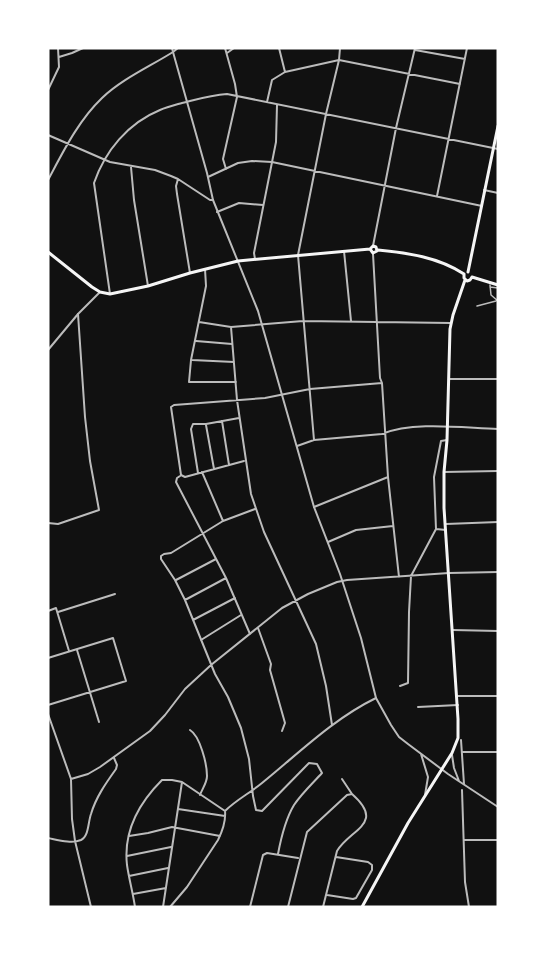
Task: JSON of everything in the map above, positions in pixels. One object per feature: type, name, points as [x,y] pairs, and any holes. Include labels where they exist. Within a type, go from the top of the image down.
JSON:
[{"type":"main road","points":[[362,907],[424,795],[452,753],[458,738],[458,705],[444,508],[449,339],[451,323],[465,280],[498,126]]},
{"type":"main road","points":[[48,252],[92,287],[110,294],[238,261],[376,247],[379,250],[424,256],[498,287]]},
{"type":"main road","points":[[371,248],[373,253],[379,250]]},
{"type":"main road","points":[[465,280],[468,281],[472,277]]},
{"type":"street","points":[[48,90],[59,68],[58,48]]},
{"type":"street","points":[[59,57],[83,48]]},
{"type":"street","points":[[172,48],[213,200],[254,297],[314,507],[361,638],[376,698],[399,736],[441,769],[498,807]]},
{"type":"street","points":[[48,180],[84,119],[103,98],[124,81],[178,48]]},
{"type":"street","points":[[225,48],[237,97],[223,159],[226,169]]},
{"type":"street","points":[[227,53],[234,48]]},
{"type":"street","points":[[279,48],[285,72]]},
{"type":"street","points":[[314,440],[298,255],[340,48]]},
{"type":"street","points":[[437,196],[467,48]]},
{"type":"street","points":[[371,248],[414,49],[465,59]]},
{"type":"street","points":[[267,102],[272,80],[285,72],[339,60],[460,84]]},
{"type":"street","points":[[110,294],[94,183],[105,160],[125,132],[136,123],[162,109],[213,95],[227,94],[498,149]]},
{"type":"street","points":[[255,259],[254,253],[276,142],[277,104]]},
{"type":"street","points":[[48,135],[105,160],[155,170],[178,179],[213,200]]},
{"type":"street","points":[[208,177],[238,163],[272,162],[482,206]]},
{"type":"street","points":[[131,167],[148,286]]},
{"type":"street","points":[[178,179],[177,194],[190,273]]},
{"type":"street","points":[[484,190],[498,193]]},
{"type":"street","points":[[217,212],[239,203],[264,205]]},
{"type":"street","points":[[344,251],[351,321]]},
{"type":"street","points":[[373,253],[380,378],[399,577]]},
{"type":"street","points":[[205,269],[206,286],[191,360],[189,382],[236,382]]},
{"type":"street","points":[[490,285],[491,295],[497,301]]},
{"type":"street","points":[[48,350],[100,292]]},
{"type":"street","points":[[477,306],[497,301]]},
{"type":"street","points":[[48,523],[58,524],[99,510],[90,461],[78,314]]},
{"type":"street","points":[[199,322],[231,327],[303,321],[451,323]]},
{"type":"street","points":[[231,327],[237,400],[255,509],[316,644],[332,725]]},
{"type":"street","points":[[196,341],[232,344]]},
{"type":"street","points":[[191,360],[234,362]]},
{"type":"street","points":[[449,379],[498,379]]},
{"type":"street","points":[[181,475],[171,407],[174,405],[265,398],[310,389],[382,383]]},
{"type":"street","points":[[223,521],[200,472],[191,429],[193,424],[240,418]]},
{"type":"street","points":[[222,421],[229,465]]},
{"type":"street","points":[[206,424],[214,469]]},
{"type":"street","points":[[297,446],[314,440],[382,434],[391,430],[430,426],[498,429]]},
{"type":"street","points":[[400,686],[408,683],[411,576],[436,529],[434,477],[441,441],[447,440]]},
{"type":"street","points":[[181,475],[184,477],[246,461]]},
{"type":"street","points":[[444,472],[498,471]]},
{"type":"street","points":[[181,475],[176,482],[226,579],[250,634]]},
{"type":"street","points":[[314,507],[388,477]]},
{"type":"street","points":[[255,509],[223,521],[171,553],[161,556],[162,562],[175,580],[185,600],[214,674],[228,697],[241,728],[249,759],[256,810],[262,811],[309,763],[317,764],[322,773],[295,803],[282,835],[278,854]]},
{"type":"street","points":[[446,524],[498,522]]},
{"type":"street","points":[[328,542],[356,530],[393,526]]},
{"type":"street","points":[[436,529],[446,530]]},
{"type":"street","points":[[175,580],[216,559]]},
{"type":"street","points":[[71,779],[88,774],[150,731],[185,689],[211,665],[296,599],[342,581],[449,573],[498,572]]},
{"type":"street","points":[[185,600],[226,579]]},
{"type":"street","points":[[58,612],[115,594]]},
{"type":"street","points":[[193,620],[235,598]]},
{"type":"street","points":[[48,611],[57,608],[69,651]]},
{"type":"street","points":[[201,640],[241,615]]},
{"type":"street","points":[[258,627],[271,664],[270,670],[285,723],[282,731]]},
{"type":"street","points":[[453,630],[498,631]]},
{"type":"street","points":[[48,658],[113,638],[126,681],[48,705]]},
{"type":"street","points":[[77,649],[99,722]]},
{"type":"street","points":[[457,696],[498,696]]},
{"type":"street","points":[[170,907],[220,836],[225,814],[321,732],[376,698]]},
{"type":"street","points":[[418,707],[458,705]]},
{"type":"street","points":[[48,714],[71,779],[75,842],[91,907]]},
{"type":"street","points":[[190,730],[195,733],[199,742],[207,776],[200,795]]},
{"type":"street","points":[[461,740],[464,784]]},
{"type":"street","points":[[462,752],[498,752]]},
{"type":"street","points":[[452,753],[459,781]]},
{"type":"street","points":[[421,754],[428,777],[424,795]]},
{"type":"street","points":[[48,838],[75,842],[82,840],[97,799],[116,769],[114,758]]},
{"type":"street","points":[[323,907],[341,846],[360,829],[366,814],[365,809],[351,794],[342,779]]},
{"type":"street","points":[[135,907],[127,856],[129,836],[137,811],[152,790],[162,780],[182,782],[225,814]]},
{"type":"street","points":[[163,907],[182,782]]},
{"type":"street","points":[[462,790],[465,882],[469,907]]},
{"type":"street","points":[[288,907],[305,836],[309,829],[351,794]]},
{"type":"street","points":[[177,809],[225,814]]},
{"type":"street","points":[[129,836],[172,827],[220,836]]},
{"type":"street","points":[[464,840],[497,840],[498,845]]},
{"type":"street","points":[[127,856],[171,847]]},
{"type":"street","points":[[250,907],[263,855],[267,853],[300,858]]},
{"type":"street","points":[[326,895],[356,898],[372,870],[372,865],[368,862],[336,857]]},
{"type":"street","points":[[129,876],[168,867]]},
{"type":"street","points":[[133,894],[165,888]]}]
